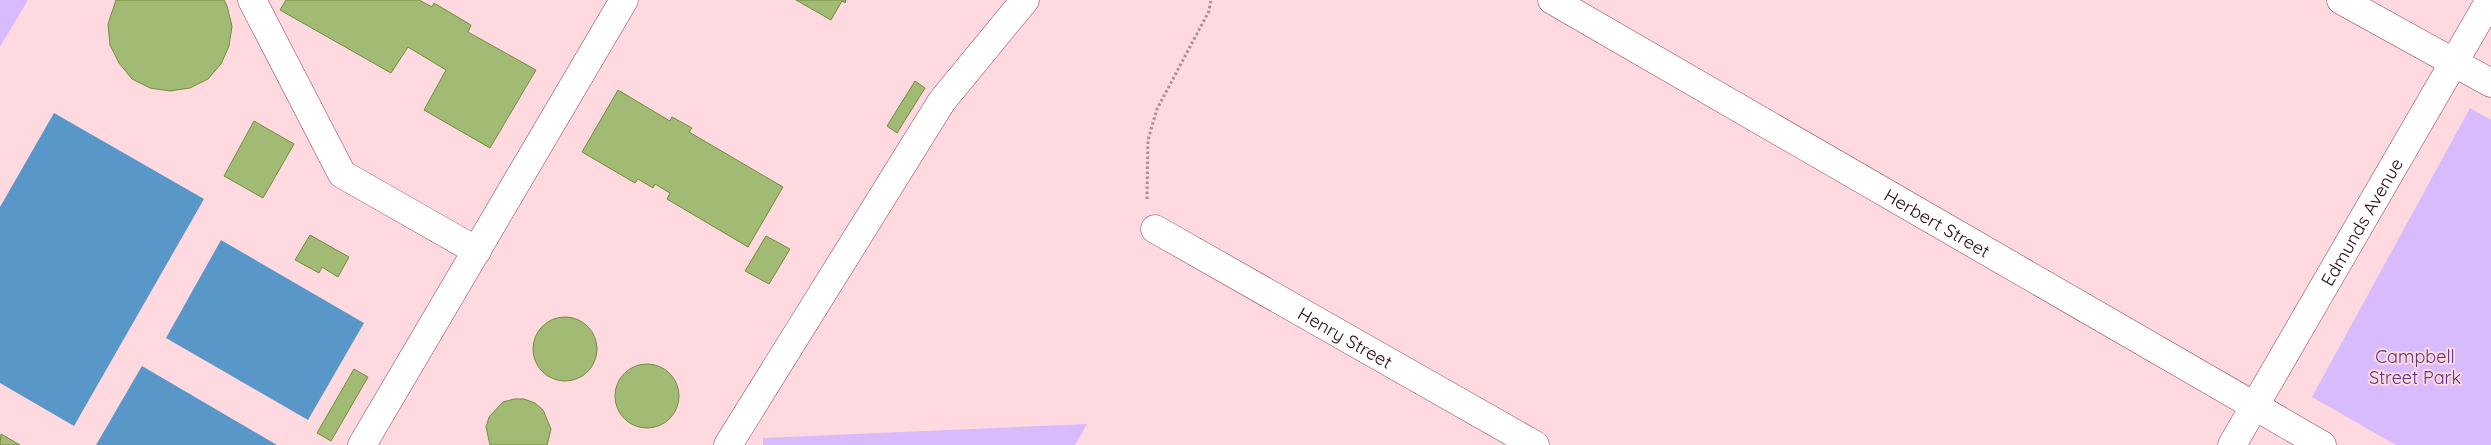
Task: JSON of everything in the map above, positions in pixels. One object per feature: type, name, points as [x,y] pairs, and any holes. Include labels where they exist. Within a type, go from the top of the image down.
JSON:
[{"type":"street","points":[[252,0],[342,174],[477,251]]},
{"type":"street","points":[[362,445],[624,0]]},
{"type":"street","points":[[728,445],[942,101],[1025,0]]},
{"type":"street","name":"Herbert Street","points":[[1552,0],[2322,445]]},
{"type":"street","points":[[2341,0],[2491,83]]},
{"type":"street","name":"Edmunds Avenue","points":[[2232,445],[2490,0]]},
{"type":"street","name":"Henry Street","points":[[1155,229],[1535,445]]},
{"type":"path","points":[[1155,229],[1147,202],[1148,140],[1157,109],[1209,11],[1211,0]]},
{"type":"green space","points":[[0,0],[28,0],[0,47]]},
{"type":"green space","name":"Campbell Street Park","points":[[2470,108],[2491,120],[2491,445],[2396,445],[2312,397]]},
{"type":"green space","points":[[1087,424],[1075,445],[763,445],[763,438]]},
{"type":"water","points":[[54,113],[204,199],[74,426],[0,383],[0,207]]},
{"type":"water","points":[[221,240],[364,323],[308,420],[166,338]]},
{"type":"water","points":[[142,366],[277,445],[96,445]]},
{"type":"building","points":[[116,0],[224,0],[232,26],[229,46],[221,64],[208,79],[190,88],[170,91],[150,88],[132,79],[119,63],[110,45],[108,24]]},
{"type":"building","points":[[286,0],[419,0],[432,7],[434,3],[471,25],[468,32],[536,70],[490,148],[424,110],[446,70],[408,47],[391,73],[280,10]]},
{"type":"building","points":[[796,0],[846,0],[845,3],[842,1],[831,20]]},
{"type":"building","points":[[915,81],[925,88],[897,133],[887,126]]},
{"type":"building","points":[[618,90],[670,121],[672,117],[692,128],[689,132],[783,187],[748,247],[667,199],[670,193],[655,184],[653,188],[638,179],[635,183],[582,152]]},
{"type":"building","points":[[254,121],[294,144],[263,198],[224,176]]},
{"type":"building","points":[[310,235],[349,257],[338,277],[322,267],[319,273],[295,260]]},
{"type":"building","points":[[766,236],[790,249],[769,284],[745,271]]},
{"type":"building","points":[[565,317],[577,319],[588,326],[595,337],[597,349],[595,361],[588,372],[577,379],[565,381],[553,379],[542,372],[535,361],[533,349],[535,337],[542,326],[553,319]]},
{"type":"building","points":[[641,364],[653,364],[670,373],[677,384],[679,396],[677,408],[670,419],[653,428],[641,428],[629,423],[620,414],[615,402],[615,390],[620,378],[629,369]]},
{"type":"building","points":[[354,369],[368,377],[331,441],[317,433]]},
{"type":"building","points":[[524,399],[535,403],[543,410],[551,429],[547,445],[490,445],[486,427],[489,417],[503,402]]},
{"type":"building","points":[[1,434],[20,445],[0,445]]}]
